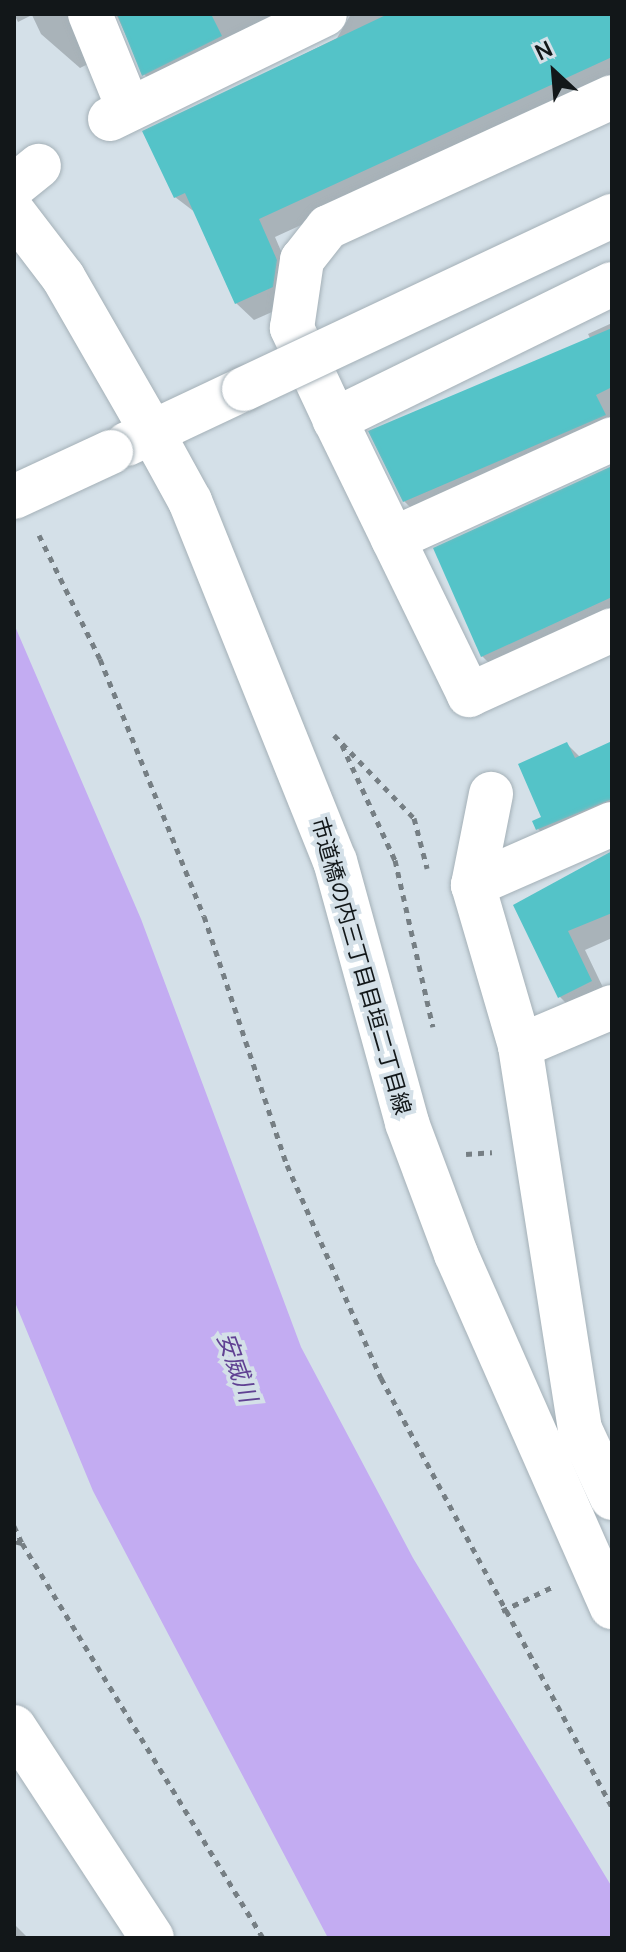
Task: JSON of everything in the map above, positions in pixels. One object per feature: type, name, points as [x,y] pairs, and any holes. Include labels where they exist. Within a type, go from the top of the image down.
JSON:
[{"type":"street","points":[[90,14],[118,112],[272,25],[325,14]]},
{"type":"street","points":[[612,97],[328,227],[302,260],[292,328],[469,695],[612,630]]},
{"type":"street","name":"市道橋の内三丁目目垣二丁目線","points":[[14,213],[63,277],[190,501],[335,861],[407,1123],[568,1518],[612,1607]]},
{"type":"street","points":[[24,511],[111,452],[612,216]]},
{"type":"street","points":[[335,420],[612,284]]},
{"type":"street","points":[[393,539],[612,439]]},
{"type":"street","points":[[491,794],[473,885],[520,1046],[580,1429],[612,1498],[568,1518]]},
{"type":"street","points":[[473,885],[612,824]]},
{"type":"street","points":[[520,1046],[612,1007]]},
{"type":"street","points":[[14,1727],[152,1938]]},
{"type":"path","points":[[24,511],[100,659],[204,916],[287,1165],[381,1378],[502,1611],[612,1807]]},
{"type":"path","points":[[14,1526],[263,1938]]},
{"type":"path","points":[[14,1541],[22,1543]]},
{"type":"path","points":[[502,1611],[591,1568]]},
{"type":"water","name":"安威川","points":[[14,624],[141,919],[301,1347],[413,1558],[612,1887],[612,1938],[328,1938],[93,1491],[14,1300]]},
{"type":"building","points":[[117,14],[211,14],[222,36],[142,76]]},
{"type":"building","points":[[388,14],[612,14],[612,57],[259,219],[277,260],[273,287],[235,304],[185,193],[174,198],[142,131]]},
{"type":"building","points":[[612,328],[612,387],[596,395],[606,415],[403,502],[368,431]]},
{"type":"building","points":[[612,466],[612,597],[481,657],[433,548]]},
{"type":"building","points":[[612,741],[612,799],[536,830],[532,821],[541,817],[518,764],[567,742],[575,758]]},
{"type":"building","points":[[612,851],[612,913],[568,931],[592,981],[558,998],[513,905]]}]
